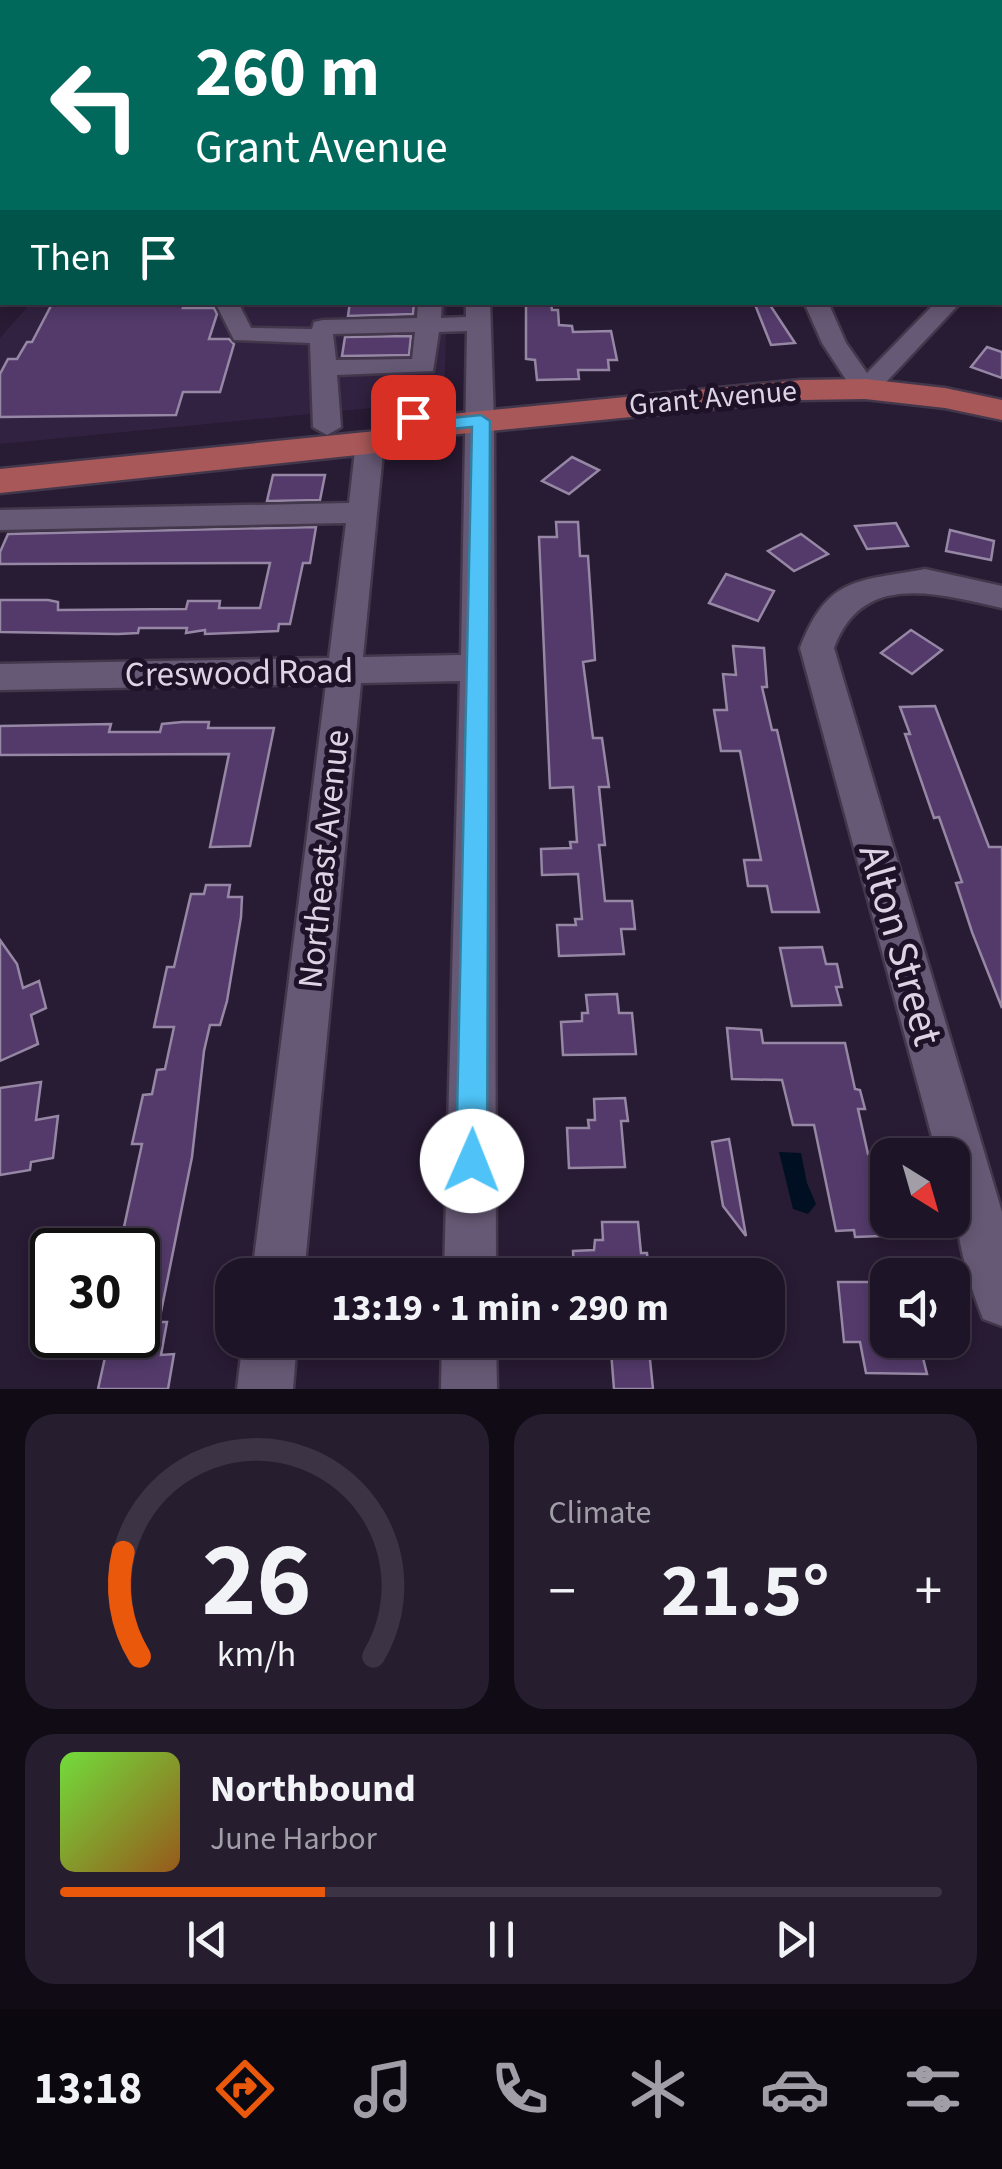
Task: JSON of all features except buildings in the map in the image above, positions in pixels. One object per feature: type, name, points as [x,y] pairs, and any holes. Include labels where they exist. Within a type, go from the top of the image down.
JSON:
[{"type":"main road","name":"Grant Avenue","points":[[0,481],[414,438],[441,425],[766,393],[865,389],[945,398],[1002,410]]},
{"type":"main road","name":"Grant Avenue","points":[[0,461],[413,417],[441,425]]},
{"type":"street","points":[[228,305],[243,335],[324,322],[479,313],[481,421],[470,1258]]},
{"type":"street","points":[[817,305],[834,343],[865,389],[947,305]]},
{"type":"street","points":[[323,368],[424,366],[429,314]]},
{"type":"street","points":[[324,322],[327,426]]},
{"type":"street","name":"Northeast Avenue","points":[[280,1258],[370,442]]},
{"type":"street","points":[[0,520],[318,516],[365,511]]},
{"type":"street","name":"Alton Street","points":[[1002,597],[925,580],[849,598],[827,621],[817,648],[1002,1300]]},
{"type":"street","name":"Creswood Road","points":[[0,677],[478,668]]},
{"type":"street","points":[[265,1389],[268,1358]]},
{"type":"street","points":[[469,1358],[469,1389]]},
{"type":"shaded area","points":[[29,305],[447,305],[444,401],[0,444],[0,338]]},
{"type":"water","points":[[779,1152],[801,1153],[816,1204],[808,1214],[793,1209]]},
{"type":"route","points":[[413,417],[441,425],[481,421],[472,1161]]}]
